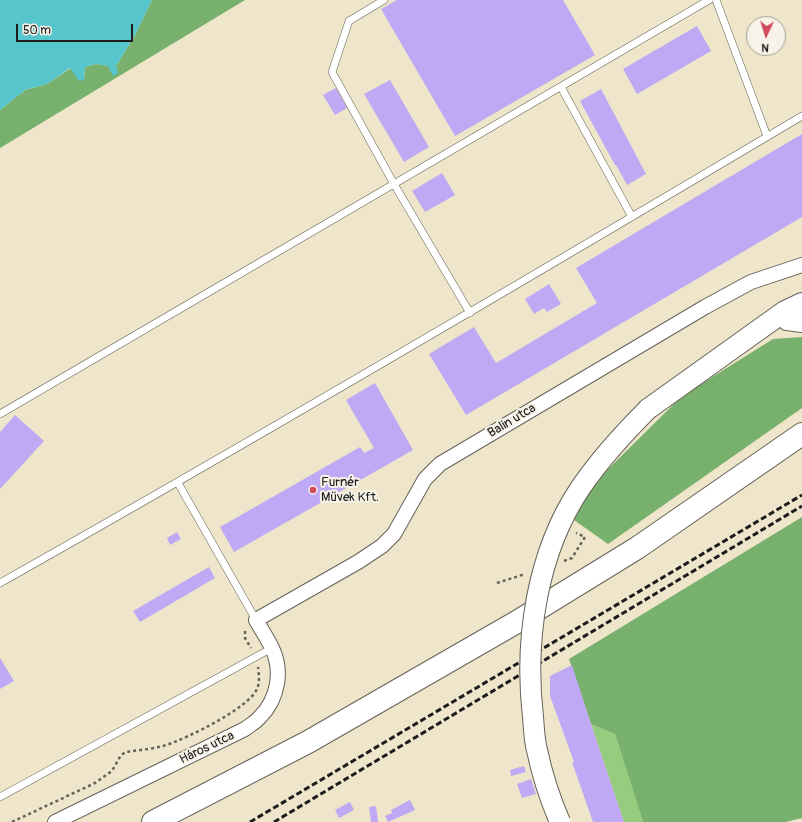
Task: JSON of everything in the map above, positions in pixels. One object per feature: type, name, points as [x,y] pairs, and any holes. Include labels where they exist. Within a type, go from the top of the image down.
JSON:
[{"type":"main road","points":[[153,822],[308,742],[515,623],[637,548],[802,434]]},
{"type":"street","name":"Balin utca","points":[[256,620],[358,562],[382,546],[394,534],[425,479],[440,464],[705,307],[751,282],[802,265]]},
{"type":"street","points":[[560,822],[551,802],[536,749],[530,694],[530,640],[539,585],[559,525],[581,487],[610,448],[648,409],[785,310],[802,303]]},
{"type":"street","points":[[745,340],[797,319]]},
{"type":"street","name":"Háros utca","points":[[55,822],[245,729],[260,717],[273,701],[278,683],[278,669],[272,648],[256,620]]},
{"type":"lane","points":[[384,0],[349,21],[332,72],[394,184],[470,313]]},
{"type":"lane","points":[[0,414],[709,0]]},
{"type":"lane","points":[[716,0],[767,136]]},
{"type":"lane","points":[[561,87],[632,217]]},
{"type":"lane","points":[[0,583],[178,483],[470,313],[802,116]]},
{"type":"lane","points":[[178,483],[256,620]]},
{"type":"lane","points":[[0,797],[272,648]]},
{"type":"path","points":[[12,822],[95,783],[112,771],[121,755],[126,752],[166,745],[233,712],[248,701],[257,689],[260,677],[255,656],[245,638],[244,631],[256,620]]},
{"type":"green space","points":[[152,0],[245,0],[0,148],[0,110],[25,90],[47,84],[71,68],[84,80],[85,67],[96,64],[116,66],[135,35]]},
{"type":"green space","points":[[802,337],[802,408],[608,544],[574,520],[594,483],[682,396],[773,339]]},
{"type":"green space","points":[[802,517],[802,818],[786,822],[643,822],[615,734],[591,724],[569,659]]},
{"type":"green space","points":[[591,724],[615,734],[643,822],[624,822]]},
{"type":"water","points":[[0,0],[152,0],[135,35],[116,66],[118,73],[113,76],[108,66],[96,64],[85,67],[84,80],[79,81],[70,68],[47,84],[25,90],[0,110]]},
{"type":"building","points":[[397,0],[563,0],[595,55],[455,136],[381,9]]},
{"type":"building","points":[[697,26],[711,51],[637,94],[623,69]]},
{"type":"building","points":[[390,80],[429,147],[404,162],[364,94]]},
{"type":"building","points":[[336,88],[347,108],[335,115],[323,95]]},
{"type":"building","points":[[601,89],[646,174],[627,185],[580,101]]},
{"type":"building","points":[[802,134],[802,217],[466,415],[429,354],[474,327],[496,363],[597,303],[576,268]]},
{"type":"building","points":[[442,173],[455,195],[425,212],[412,191]]},
{"type":"building","points":[[549,284],[561,304],[547,312],[544,308],[534,314],[525,299]]},
{"type":"building","name":"Furnér Művek Kft.","points":[[375,383],[413,450],[234,552],[220,527],[360,447],[364,453],[374,448],[346,400]]},
{"type":"building","points":[[15,415],[44,441],[0,489],[0,432]]},
{"type":"building","points":[[177,532],[181,539],[170,545],[167,538]]},
{"type":"building","points":[[209,567],[215,578],[140,622],[133,611]]},
{"type":"building","points":[[0,658],[14,681],[0,689]]},
{"type":"building","points":[[572,665],[624,822],[593,822],[572,762],[574,762],[550,696],[550,676]]},
{"type":"building","points":[[524,766],[526,772],[511,776],[510,770]]},
{"type":"building","points":[[531,779],[536,794],[522,798],[517,784]]},
{"type":"building","points":[[410,800],[415,810],[388,822],[385,816],[392,813],[391,810]]},
{"type":"building","points":[[350,802],[354,810],[339,818],[335,810]]},
{"type":"building","points":[[376,806],[378,822],[371,822],[369,807]]},
{"type":"railway","points":[[250,822],[802,495]]},
{"type":"railway","points":[[274,822],[802,506]]},
{"type":"place","name":"Furnér Művek Kft.","points":[[313,490]]}]
